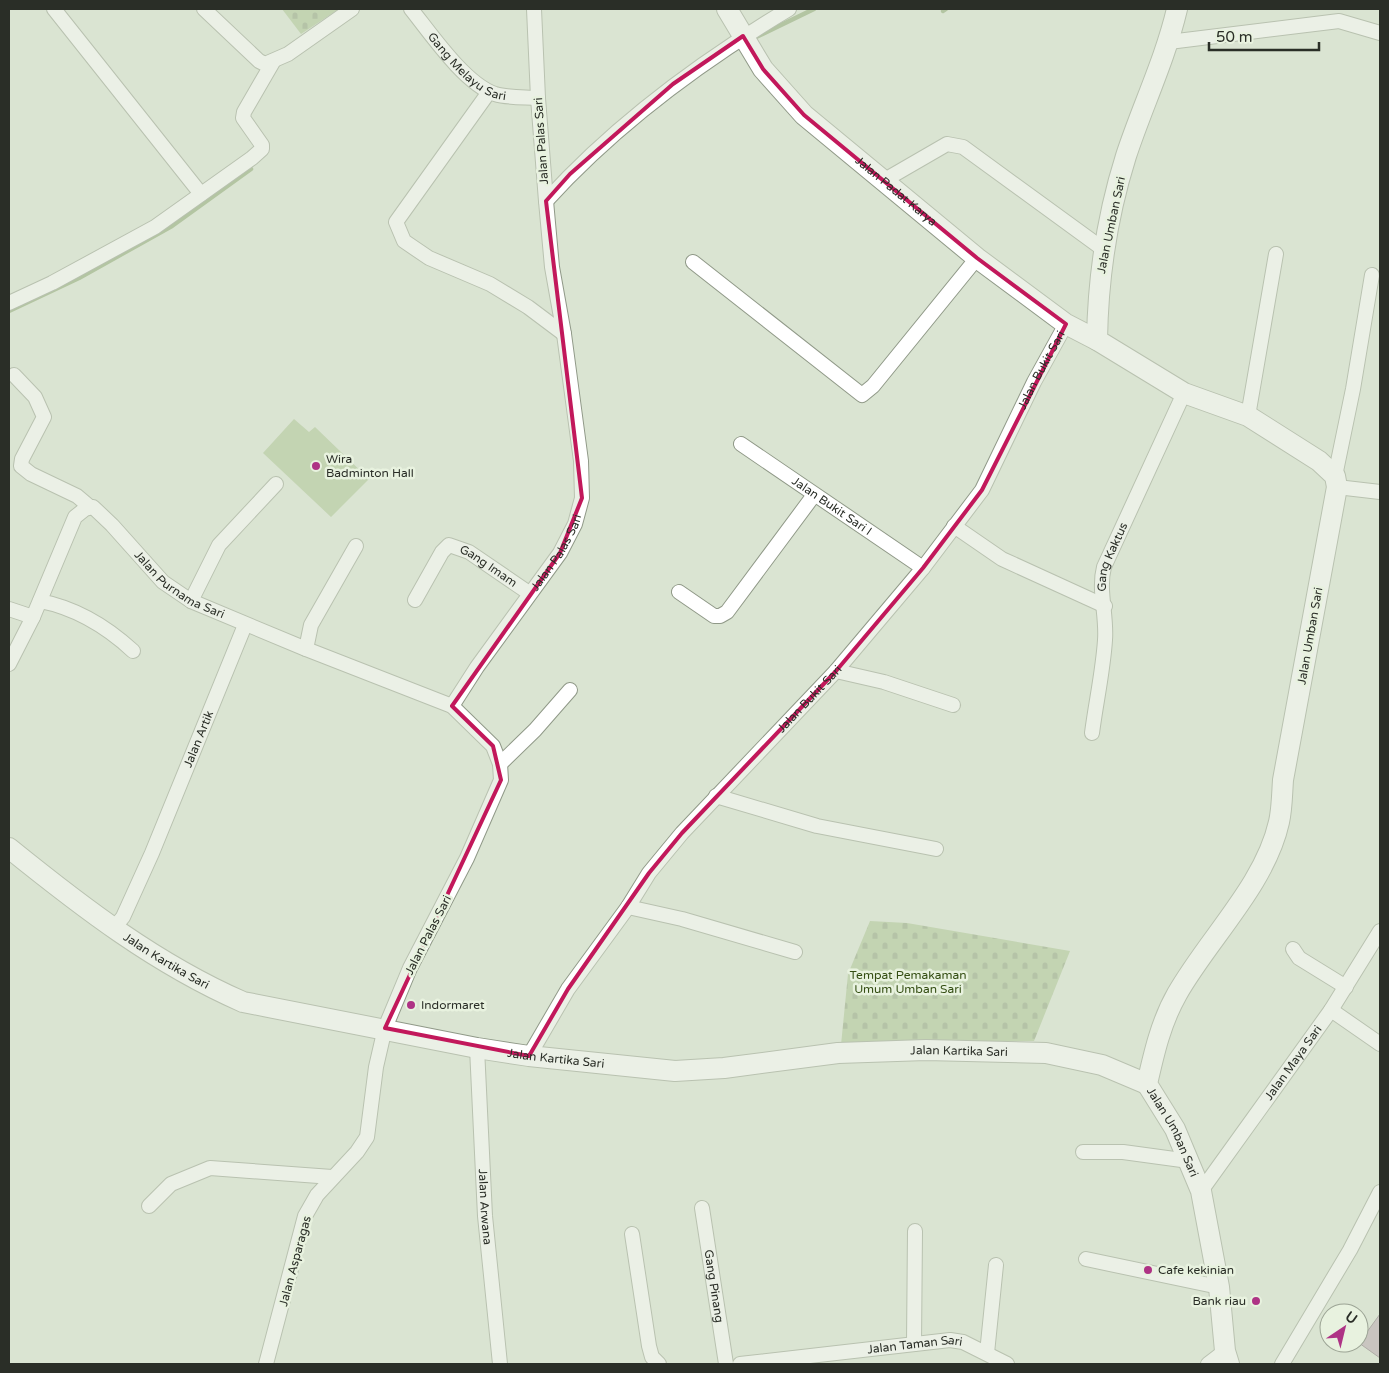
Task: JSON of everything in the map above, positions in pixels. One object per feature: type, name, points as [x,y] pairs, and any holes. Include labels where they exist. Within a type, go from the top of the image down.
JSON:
[{"type":"street","points":[[54,9],[201,194]]},
{"type":"street","points":[[204,9],[265,64],[288,54],[352,9]]},
{"type":"street","name":"Gang Melayu Sari","points":[[411,9],[459,66],[488,92],[498,95],[538,98]]},
{"type":"street","name":"Jalan Palas Sari","points":[[452,706],[529,593],[560,553],[575,524],[582,498],[581,461],[564,334],[552,267],[538,98],[534,9]]},
{"type":"street","name":"Jalan Padat Karya","points":[[726,9],[762,69],[804,115],[977,258],[1066,324],[1097,340]]},
{"type":"street","points":[[546,201],[570,174],[620,128],[673,84],[743,36],[789,9]]},
{"type":"street","name":"Jalan Umban Sari","points":[[1097,340],[1098,292],[1103,249],[1126,157],[1169,42],[1176,9]]},
{"type":"street","points":[[1169,42],[1338,21],[1380,33]]},
{"type":"street","points":[[9,303],[52,283],[155,227],[262,149],[262,143],[244,123],[243,118],[244,112],[273,62]]},
{"type":"street","points":[[488,92],[396,222],[404,241],[430,258],[490,284],[528,307],[564,334]]},
{"type":"street","points":[[883,181],[940,148],[956,144],[963,147],[1103,249]]},
{"type":"street","points":[[1248,416],[1276,254]]},
{"type":"street","points":[[693,262],[862,396],[873,386],[977,258]]},
{"type":"street","points":[[1336,481],[1372,275]]},
{"type":"street","name":"Jalan Bukit Sari","points":[[529,1056],[568,989],[628,907],[649,873],[682,832],[836,671],[923,568],[982,490],[1034,382],[1066,324]]},
{"type":"street","points":[[1097,340],[1184,393],[1248,416],[1319,460],[1336,481],[1380,492]]},
{"type":"street","name":"Jalan Purnama Sari","points":[[14,375],[35,397],[44,417],[22,459],[21,466],[31,474],[77,496],[90,507],[97,510],[112,524],[162,582],[192,602],[245,625],[452,706]]},
{"type":"street","name":"Gang Kaktus","points":[[1092,733],[1105,641],[1105,606],[1101,578],[1104,567],[1184,393]]},
{"type":"street","name":"Jalan Bukit Sari I","points":[[740,444],[923,568]]},
{"type":"street","name":"Jalan Umban Sari","points":[[1227,1358],[1219,1287],[1201,1191],[1175,1129],[1147,1084],[1161,1027],[1177,994],[1255,878],[1271,846],[1279,822],[1283,780],[1336,481]]},
{"type":"street","points":[[192,602],[219,545],[276,484]]},
{"type":"street","points":[[678,592],[714,616],[720,616],[727,612],[814,495]]},
{"type":"street","points":[[9,664],[33,617],[75,517],[90,507]]},
{"type":"street","points":[[954,526],[1002,559],[1105,606]]},
{"type":"street","name":"Gang Imam","points":[[416,600],[442,552],[449,545],[469,552],[529,593]]},
{"type":"street","points":[[306,649],[311,625],[356,546]]},
{"type":"street","points":[[40,601],[63,605],[92,620],[118,637],[133,651]]},
{"type":"street","points":[[9,609],[33,617]]},
{"type":"street","name":"Jalan Artik","points":[[113,929],[123,917],[152,853],[245,625]]},
{"type":"street","points":[[836,671],[884,682],[953,705]]},
{"type":"street","points":[[452,706],[493,746],[500,764],[535,730],[570,690]]},
{"type":"street","name":"Jalan Palas Sari","points":[[385,1028],[410,968],[468,858],[501,780],[500,764]]},
{"type":"street","points":[[716,796],[817,826],[936,849]]},
{"type":"street","name":"Jalan Kartika Sari","points":[[9,848],[113,929],[215,990],[243,1002],[385,1028],[477,1048],[529,1056],[675,1071],[724,1068],[838,1054],[926,1050],[1046,1053],[1102,1065],[1147,1084]]},
{"type":"street","points":[[628,907],[682,919],[795,952]]},
{"type":"street","name":"Jalan Maya Sari","points":[[1201,1191],[1332,1010],[1380,931]]},
{"type":"street","points":[[1293,949],[1299,958],[1346,987]]},
{"type":"street","points":[[1332,1010],[1380,1044]]},
{"type":"street","name":"Jalan Asparagas","points":[[266,1364],[306,1216],[317,1195],[357,1152],[367,1137],[376,1067],[385,1028]]},
{"type":"street","name":"Jalan Arwana","points":[[477,1048],[486,1216],[500,1364]]},
{"type":"street","points":[[1083,1152],[1124,1152],[1189,1161]]},
{"type":"street","points":[[149,1206],[171,1184],[210,1168],[332,1177]]},
{"type":"street","points":[[1282,1364],[1350,1250],[1380,1192]]},
{"type":"street","name":"Gang Pinang","points":[[702,1208],[726,1364]]},
{"type":"street","points":[[914,1344],[915,1231]]},
{"type":"street","points":[[632,1234],[649,1346],[652,1357],[659,1364]]},
{"type":"street","points":[[1086,1258],[1219,1287]]},
{"type":"street","points":[[986,1353],[996,1266]]},
{"type":"street","name":"Jalan Taman Sari","points":[[740,1364],[829,1359],[914,1344],[950,1340],[963,1342],[1007,1364]]},
{"type":"street","points":[[1208,1364],[1227,1358]]},
{"type":"highlighted area","points":[[743,36],[763,69],[804,115],[977,258],[1066,324],[982,490],[923,568],[836,671],[682,833],[649,873],[568,989],[529,1056],[385,1028],[501,780],[493,746],[452,706],[560,553],[582,498],[546,201],[570,174],[673,84]]},
{"type":"green space","points":[[282,9],[339,9],[301,34]]},
{"type":"green space","name":"Wira Badminton Hall","points":[[294,419],[309,432],[315,427],[369,479],[331,517],[263,453]]},
{"type":"green space","name":"Tempat Pemakaman Umum Umban Sari","points":[[870,921],[907,923],[1070,951],[1034,1041],[906,1041],[841,1045],[848,974]]},
{"type":"building","points":[[1380,1314],[1380,1358],[1369,1350],[1369,1329]]},
{"type":"waterway","points":[[754,38],[814,9]]},
{"type":"waterway","points":[[9,311],[79,278],[172,226],[251,169]]},
{"type":"place","name":"Wira Badminton Hall","points":[[316,466]]},
{"type":"place","name":"Indormaret","points":[[411,1005]]},
{"type":"place","name":"Cafe kekinian","points":[[1148,1270]]},
{"type":"place","name":"Bank riau","points":[[1256,1301]]}]
